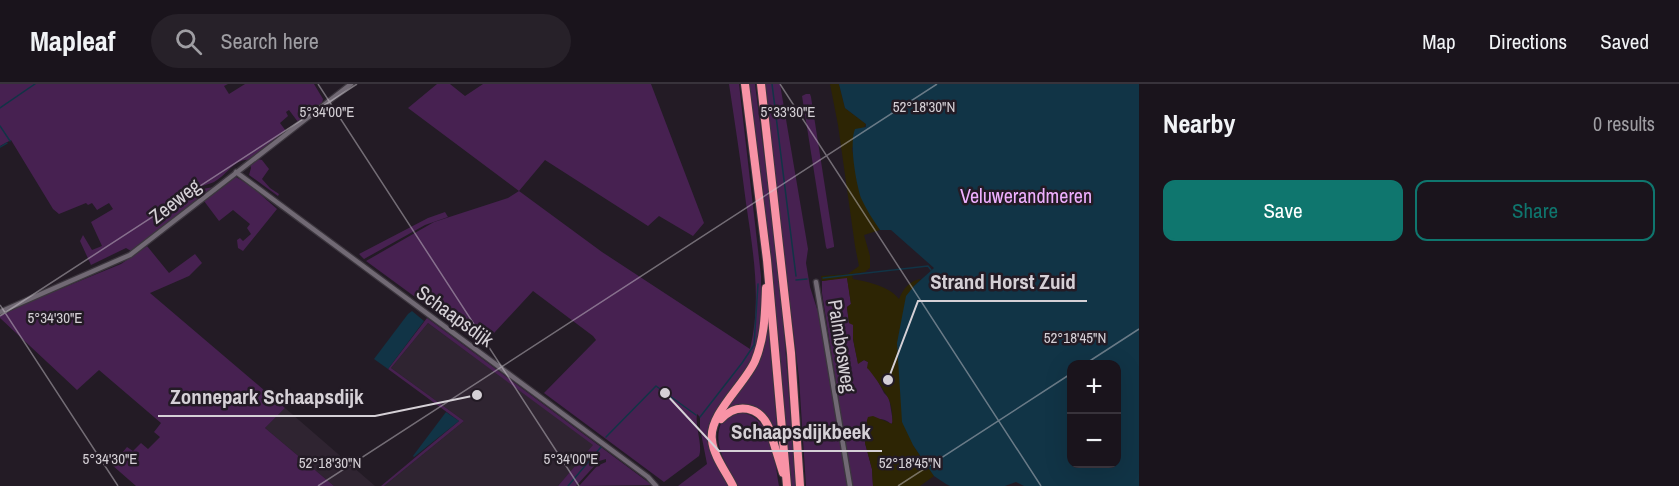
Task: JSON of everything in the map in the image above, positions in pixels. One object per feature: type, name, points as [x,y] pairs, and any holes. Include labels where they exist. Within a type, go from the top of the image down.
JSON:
[{"type":"highway","points":[[745,84],[767,260],[786,483]]},
{"type":"highway","points":[[761,84],[789,330],[800,486]]},
{"type":"highway","points":[[735,486],[711,441],[712,429],[748,374],[758,354],[765,321],[767,260]]},
{"type":"highway","points":[[735,486],[720,453],[715,433],[720,419],[727,412],[741,408],[751,409],[766,421],[786,483]]},
{"type":"street","name":"Zeeweg","points":[[0,312],[130,255],[351,84]]},
{"type":"street","name":"Schaapsdijk","points":[[236,172],[648,477],[656,486]]},
{"type":"street","name":"Palmbosweg","points":[[816,282],[850,486]]},
{"type":"shaded area","points":[[0,84],[228,84],[224,86],[229,94],[245,84],[314,84],[323,99],[322,104],[298,122],[289,110],[286,112],[288,116],[280,123],[286,131],[249,160],[239,162],[214,182],[183,192],[179,196],[184,196],[190,191],[214,187],[131,251],[126,248],[91,265],[80,241],[83,235],[92,250],[102,246],[91,222],[113,209],[109,203],[97,210],[92,203],[88,205],[86,203],[59,214],[53,209],[11,140],[0,146]]},
{"type":"shaded area","points":[[437,84],[450,84],[465,96],[483,84],[651,84],[704,223],[693,236],[659,216],[648,226],[545,160],[519,191],[408,108]]},
{"type":"shaded area","points":[[729,84],[739,84],[761,276],[761,334],[751,363],[711,421],[709,435],[730,486],[678,486],[707,464],[700,417],[697,414],[699,456],[664,482],[544,393],[596,340],[533,291],[482,346],[366,261],[434,222],[508,198],[519,191],[602,252],[750,349],[754,331],[755,276]]},
{"type":"shaded area","points":[[747,84],[755,84],[780,280],[796,486],[789,486]]},
{"type":"shaded area","points":[[763,84],[780,84],[808,249],[806,263],[810,287],[818,312],[848,486],[806,486],[799,378]]},
{"type":"shaded area","points":[[810,94],[811,97],[834,245],[827,249],[802,96]]},
{"type":"shaded area","points":[[257,159],[262,160],[269,169],[262,179],[279,194],[278,196],[249,175],[250,164]]},
{"type":"shaded area","points":[[236,177],[251,186],[277,209],[243,251],[238,248],[237,240],[240,238],[243,241],[251,234],[247,228],[250,224],[233,210],[219,221],[204,201]]},
{"type":"shaded area","points":[[445,212],[448,217],[425,225],[364,259],[359,254],[428,218]]},
{"type":"shaded area","points":[[147,246],[169,273],[195,254],[202,263],[189,276],[150,293],[285,408],[265,428],[334,486],[136,486],[112,465],[127,447],[133,451],[141,443],[148,449],[160,437],[154,432],[161,423],[99,370],[77,390],[0,318],[4,312],[121,264]]},
{"type":"shaded area","points":[[847,277],[851,304],[847,307],[849,323],[853,324],[853,339],[858,363],[864,360],[868,362],[889,398],[893,422],[891,424],[883,419],[867,420],[865,443],[872,469],[873,486],[852,486],[822,293],[822,281]]},
{"type":"shaded area","points":[[767,313],[780,462],[775,439],[756,410],[722,413],[752,372]]},
{"type":"shaded area","points":[[427,318],[652,485],[579,486],[597,466],[606,462],[606,459],[599,461],[576,486],[558,486],[593,445],[428,323],[391,368],[464,421],[384,486],[381,486],[459,421],[388,369]]},
{"type":"shaded area","points":[[428,323],[594,445],[558,486],[384,486],[464,421],[391,368]]},
{"type":"shaded area","points":[[285,408],[375,486],[334,486],[265,428]]},
{"type":"shaded area","points":[[737,412],[758,420],[765,429],[773,451],[779,486],[738,486],[725,463],[718,438],[722,421]]},
{"type":"sand","points":[[830,84],[839,84],[845,108],[866,124],[852,148],[860,195],[880,230],[864,235],[870,256],[870,268],[865,272],[852,274],[853,279],[884,288],[899,299],[907,286],[921,279],[914,286],[913,445],[934,476],[920,486],[873,486],[872,469],[865,443],[867,420],[868,417],[873,416],[892,424],[891,405],[883,389],[867,368],[868,362],[864,360],[858,364],[853,325],[849,323],[847,307],[851,304],[847,278],[822,281],[821,276],[848,274],[859,266]]},
{"type":"water","name":"Veluwerandmeren","points":[[839,84],[1139,84],[1139,486],[1024,486],[1016,482],[1005,486],[950,486],[934,476],[913,445],[902,422],[897,343],[906,296],[934,268],[891,230],[880,230],[861,198],[854,163],[853,135],[855,129],[866,127],[866,124],[845,108]]},
{"type":"water","points":[[412,311],[424,321],[388,369],[374,359]]},
{"type":"water","points":[[446,412],[459,421],[414,457],[413,456]]},
{"type":"waterway","points":[[0,108],[35,84]]},
{"type":"waterway","points":[[772,84],[796,276]]},
{"type":"waterway","points":[[0,126],[10,141]]},
{"type":"waterway","points":[[0,147],[7,143]]},
{"type":"waterway","points":[[823,278],[928,266],[931,270]]},
{"type":"waterway","points":[[796,280],[807,279]]},
{"type":"waterway","points":[[700,417],[754,345],[758,284]]},
{"type":"waterway","points":[[606,437],[656,386],[696,415]]},
{"type":"waterway","points":[[568,486],[601,447]]},
{"type":"place","name":"Strand Horst Zuid","points":[[888,380]]},
{"type":"place","name":"Schaapsdijkbeek","points":[[665,393]]},
{"type":"place","name":"Zonnepark Schaapsdijk","points":[[477,395]]}]
